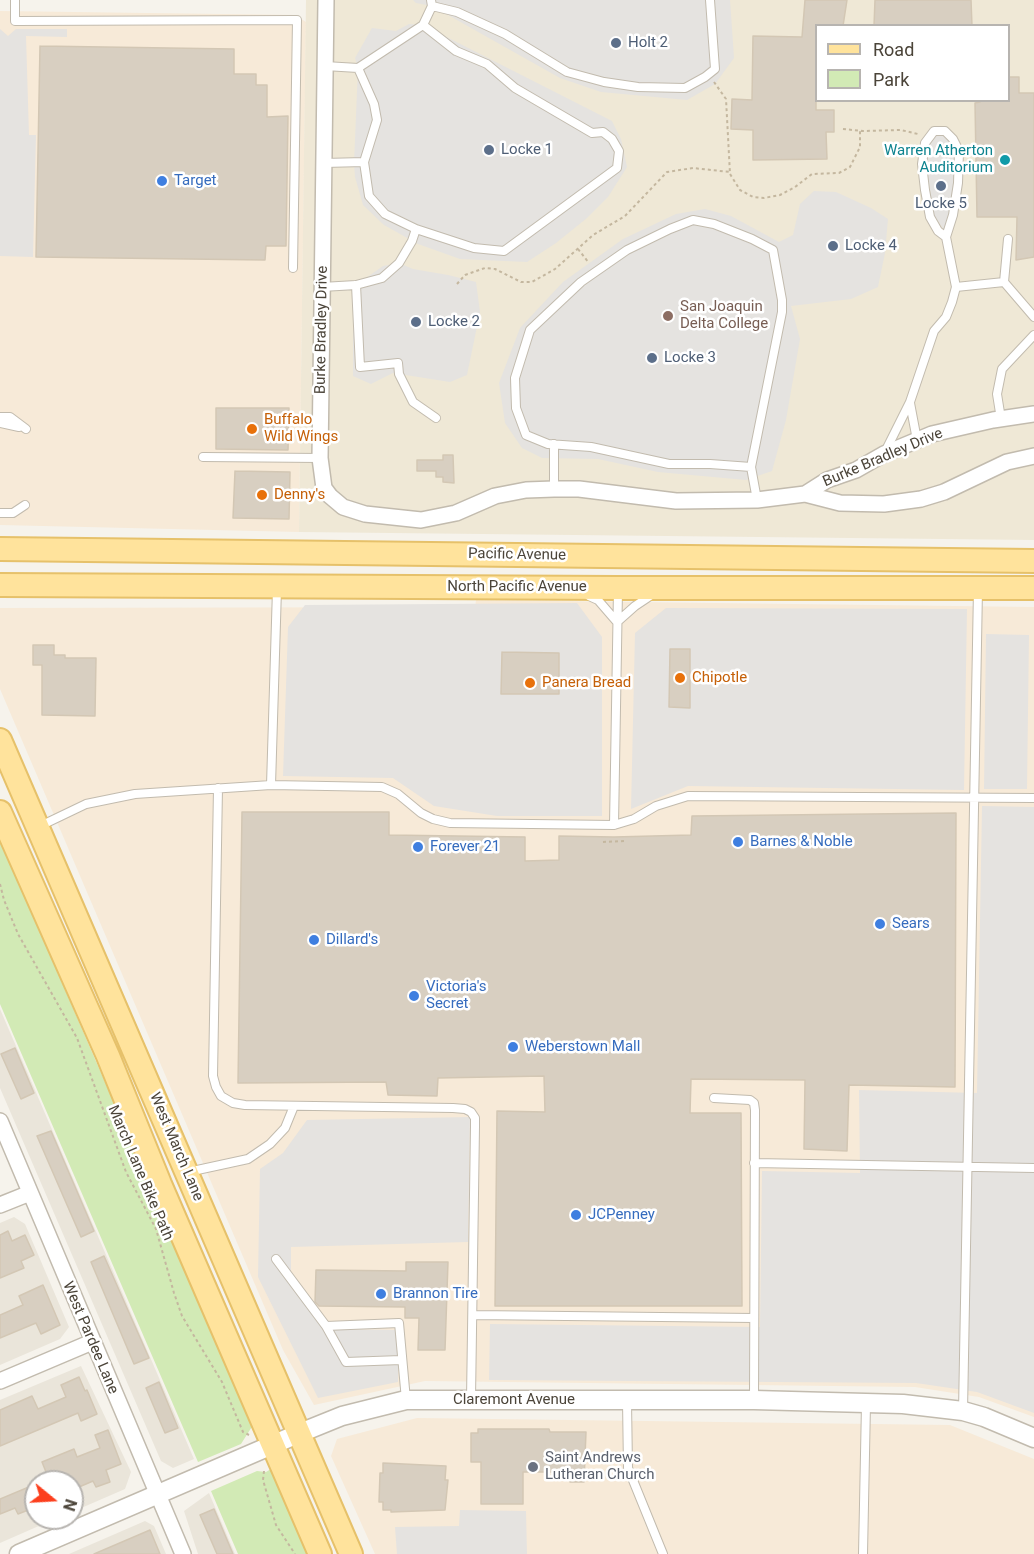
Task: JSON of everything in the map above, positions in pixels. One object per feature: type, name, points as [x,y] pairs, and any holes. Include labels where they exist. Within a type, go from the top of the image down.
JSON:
[{"type":"main road","name":"Pacific Avenue","points":[[0,549],[1034,561]]},
{"type":"main road","points":[[618,588],[633,572],[644,567],[743,567],[757,557]]},
{"type":"main road","name":"North Pacific Avenue","points":[[0,585],[1034,588]]},
{"type":"main road","name":"West March Lane","points":[[0,740],[351,1554]]},
{"type":"main road","name":"West March Lane","points":[[0,812],[108,1056],[160,1184],[320,1554]]},
{"type":"street","name":"Burke Bradley Drive","points":[[326,0],[320,458],[324,488],[338,503],[365,514],[400,519],[438,518],[456,513],[495,496],[526,490],[554,489],[579,489],[676,501],[757,500],[805,494],[840,503],[884,504],[921,499],[944,492],[1007,462],[1034,456]]},
{"type":"street","name":"Burke Bradley Drive","points":[[805,494],[827,480],[856,470],[884,454],[917,440],[946,430],[1034,414]]},
{"type":"street","name":"West Pardee Lane","points":[[0,1121],[183,1554]]},
{"type":"street","points":[[0,1205],[30,1193]]},
{"type":"street","points":[[0,1381],[92,1342]]},
{"type":"street","name":"Claremont Avenue","points":[[19,1554],[300,1432],[351,1413],[406,1400],[754,1400],[922,1405],[963,1411],[984,1417],[1034,1438]]},
{"type":"lane","points":[[15,0],[15,21],[297,20],[293,268]]},
{"type":"lane","points":[[325,66],[358,68],[423,26],[431,3],[505,34],[567,72],[604,82],[638,87],[685,88],[715,69],[710,0]]},
{"type":"lane","points":[[358,68],[375,104],[377,120],[364,162],[369,196],[385,213],[416,229],[474,248],[504,251],[617,168],[619,151],[612,139],[603,132],[592,133],[525,94],[487,64],[456,51],[423,26]]},
{"type":"lane","points":[[884,454],[910,402],[934,331],[946,317],[956,287],[946,237],[953,215],[958,183],[959,151],[953,139],[945,131],[934,131],[925,143],[922,164],[930,217],[938,231],[946,237]]},
{"type":"lane","points":[[324,163],[364,162]]},
{"type":"lane","points":[[751,467],[669,464],[591,447],[548,444],[526,435],[516,408],[514,378],[530,330],[581,282],[627,250],[693,220],[714,224],[752,238],[773,250],[782,312],[751,467],[757,500]]},
{"type":"lane","points":[[322,287],[356,285],[382,278],[399,263],[416,229]]},
{"type":"lane","points":[[1008,239],[1004,282],[1034,317]]},
{"type":"lane","points":[[956,287],[1004,282]]},
{"type":"lane","points":[[356,285],[360,367],[398,363],[399,374],[412,402],[436,418]]},
{"type":"lane","points":[[1001,419],[997,394],[1002,369],[1034,335]]},
{"type":"lane","points":[[910,402],[917,440]]},
{"type":"lane","points":[[0,417],[10,417],[26,429],[0,423]]},
{"type":"lane","points":[[554,444],[554,489]]},
{"type":"lane","points":[[203,457],[320,458]]},
{"type":"lane","points":[[0,513],[13,513],[24,505]]},
{"type":"lane","points":[[272,785],[277,586]]},
{"type":"lane","points":[[963,1411],[978,587]]},
{"type":"lane","points":[[566,588],[598,600],[618,622]]},
{"type":"lane","points":[[614,825],[618,588]]},
{"type":"lane","points":[[618,622],[635,606],[662,588]]},
{"type":"lane","points":[[38,827],[86,804],[125,796],[272,785],[382,787],[398,794],[433,819],[450,823],[614,825],[634,819],[656,806],[688,796],[1034,798]]},
{"type":"lane","points":[[218,788],[213,1076],[216,1087],[221,1096],[233,1103],[245,1105],[453,1108],[471,1112],[475,1118],[471,1400]]},
{"type":"lane","points":[[714,1098],[750,1100],[754,1103],[755,1110],[754,1400]]},
{"type":"lane","points":[[187,1172],[248,1159],[270,1144],[285,1128],[294,1106]]},
{"type":"lane","points":[[754,1164],[1034,1168]]},
{"type":"lane","points":[[276,1260],[326,1326],[346,1362],[401,1360]]},
{"type":"lane","points":[[473,1315],[754,1317]]},
{"type":"lane","points":[[326,1326],[399,1323],[406,1400]]},
{"type":"lane","points":[[627,1400],[628,1468],[663,1554]]},
{"type":"lane","points":[[863,1554],[866,1404]]},
{"type":"path","points":[[708,75],[726,99],[730,172],[740,190],[753,197],[764,198],[780,195],[812,174],[839,172],[850,167],[860,147],[860,131]]},
{"type":"path","points":[[843,129],[901,130],[930,137]]},
{"type":"path","points":[[457,284],[465,275],[485,268],[495,269],[521,282],[532,282],[555,269],[592,235],[626,216],[667,172],[693,168],[730,172]]},
{"type":"path","points":[[578,249],[590,265]]},
{"type":"path","points":[[603,842],[624,841]]},
{"type":"path","name":"March Lane Bike Path","points":[[0,884],[18,934],[77,1038],[126,1172],[156,1229],[182,1316],[222,1382],[243,1432],[249,1435]]},
{"type":"path","points":[[267,1466],[263,1473],[263,1480],[276,1525],[295,1554]]},
{"type":"shaded area","name":"San Joaquin Delta College","points":[[306,0],[1034,0],[1034,540],[299,532]]},
{"type":"shaded area","name":"Holt 2","points":[[413,0],[730,0],[734,58],[715,84],[687,100],[601,92],[560,78],[432,6],[416,3]]},
{"type":"shaded area","points":[[0,11],[295,15],[306,22],[299,532],[0,525]]},
{"type":"shaded area","name":"Locke 1","points":[[409,24],[423,25],[612,121],[621,139],[627,167],[608,197],[587,218],[556,243],[527,262],[460,259],[418,244],[384,225],[363,205],[355,177],[354,163],[358,68],[355,58],[372,28],[396,31]]},
{"type":"shaded area","points":[[0,29],[8,36],[16,29],[67,29],[67,37],[26,36],[29,135],[36,135],[33,257],[0,256]]},
{"type":"shaded area","name":"Locke 5","points":[[936,135],[943,135],[955,152],[954,182],[944,230],[934,215],[926,164],[929,145]]},
{"type":"shaded area","name":"Locke 3","points":[[814,191],[836,192],[871,208],[888,219],[885,253],[878,287],[851,299],[791,306],[800,339],[786,420],[772,471],[746,480],[658,472],[598,459],[542,458],[522,448],[505,423],[499,383],[520,328],[563,282],[623,239],[676,214],[705,209],[731,216],[779,242],[793,235],[800,204]]},
{"type":"shaded area","name":"Locke 2","points":[[399,263],[413,269],[476,282],[480,312],[467,375],[450,382],[393,373],[371,384],[353,376],[356,285],[383,266]]},
{"type":"shaded area","name":"Weberstown Mall","points":[[476,600],[1034,607],[1034,1417],[979,1397],[915,1387],[425,1381],[314,1405],[283,1350],[0,689],[0,608],[475,607]]},
{"type":"shaded area","points":[[577,603],[602,637],[602,816],[497,816],[434,806],[393,778],[283,776],[288,627],[305,605]]},
{"type":"shaded area","points":[[666,608],[967,609],[964,790],[688,786],[631,809],[635,633]]},
{"type":"shaded area","points":[[986,634],[1029,635],[1027,789],[984,789]]},
{"type":"shaded area","points":[[982,806],[1034,807],[1034,1413],[977,1392],[916,1383],[489,1380],[490,1324],[760,1327],[762,1171],[860,1173],[859,1090],[977,1093]]},
{"type":"shaded area","points":[[0,1009],[194,1459],[173,1468],[161,1461],[0,1088]]},
{"type":"shaded area","points":[[470,1117],[468,1242],[291,1247],[291,1287],[330,1329],[399,1330],[398,1382],[318,1398],[258,1277],[260,1169],[283,1153],[307,1120]]},
{"type":"shaded area","points":[[14,1217],[25,1224],[69,1327],[60,1339],[0,1365],[0,1223]]},
{"type":"shaded area","points":[[81,1366],[131,1472],[125,1489],[84,1507],[84,1470],[24,1470],[24,1530],[30,1530],[0,1543],[0,1400]]},
{"type":"shaded area","points":[[417,1418],[950,1425],[1034,1459],[1034,1554],[375,1554],[331,1456],[337,1439]]},
{"type":"shaded area","points":[[209,1493],[235,1554],[198,1554],[184,1511]]},
{"type":"shaded area","points":[[460,1510],[526,1511],[527,1554],[397,1554],[395,1527],[459,1526]]},
{"type":"shaded area","points":[[145,1521],[154,1526],[166,1554],[69,1554]]},
{"type":"green space","points":[[0,839],[253,1425],[241,1444],[198,1462],[0,1004]]},
{"type":"green space","points":[[271,1469],[310,1554],[238,1554],[211,1491],[257,1471],[266,1472]]},
{"type":"building","points":[[805,0],[847,0],[843,24],[815,24],[816,110],[834,110],[834,132],[826,132],[827,159],[753,160],[753,130],[731,129],[732,99],[752,100],[753,36],[802,37]]},
{"type":"building","points":[[875,0],[971,0],[972,24],[874,24]]},
{"type":"building","name":"Target","points":[[40,46],[234,49],[234,74],[256,74],[256,85],[267,85],[267,117],[288,116],[286,246],[266,246],[265,260],[36,257]]},
{"type":"building","name":"Warren Atherton Auditorium","points":[[1010,77],[1019,77],[1019,93],[1034,93],[1034,257],[1016,260],[1017,217],[977,217],[975,103],[1010,102]]},
{"type":"building","name":"Buffalo Wild Wings","points":[[216,408],[289,408],[288,450],[216,449]]},
{"type":"building","points":[[443,455],[453,455],[454,483],[443,482],[443,477],[436,477],[436,471],[417,471],[417,460],[443,460]]},
{"type":"building","name":"Denny's","points":[[235,471],[290,472],[289,519],[233,518]]},
{"type":"building","points":[[33,645],[54,645],[54,655],[65,655],[65,658],[96,658],[95,716],[42,715],[42,665],[33,665]]},
{"type":"building","name":"Chipotle","points":[[670,649],[690,649],[690,708],[669,707]]},
{"type":"building","name":"Panera Bread","points":[[502,652],[559,653],[559,694],[501,694]]},
{"type":"building","name":"Weberstown Mall","points":[[242,812],[389,812],[389,835],[525,837],[525,861],[559,860],[559,836],[691,835],[692,816],[956,813],[955,1087],[849,1085],[847,1151],[804,1149],[805,1080],[691,1079],[690,1113],[741,1113],[742,1306],[495,1306],[497,1111],[545,1112],[544,1076],[438,1078],[437,1096],[388,1095],[386,1082],[238,1083]]},
{"type":"building","points":[[15,1048],[34,1093],[21,1099],[1,1054]]},
{"type":"building","points":[[51,1131],[94,1231],[81,1237],[37,1136]]},
{"type":"building","points":[[8,1231],[12,1241],[25,1235],[34,1255],[21,1261],[24,1268],[0,1278],[0,1235]]},
{"type":"building","points":[[104,1256],[149,1358],[134,1364],[91,1262]]},
{"type":"building","name":"Brannon Tire","points":[[406,1262],[448,1262],[445,1350],[418,1350],[419,1318],[405,1318],[405,1307],[319,1306],[315,1302],[316,1270],[406,1271]]},
{"type":"building","points":[[43,1285],[60,1325],[41,1334],[36,1323],[0,1338],[0,1315],[23,1305],[19,1296]]},
{"type":"building","points":[[79,1377],[97,1414],[81,1421],[78,1413],[0,1446],[0,1410],[32,1396],[38,1409],[66,1397],[61,1385]]},
{"type":"building","points":[[159,1382],[178,1428],[165,1433],[146,1388]]},
{"type":"building","name":"Saint Andrews Lutheran Church","points":[[478,1429],[549,1429],[550,1432],[586,1432],[584,1482],[570,1482],[570,1472],[523,1472],[523,1504],[481,1504],[481,1462],[471,1462],[471,1433],[478,1433]]},
{"type":"building","points":[[108,1430],[121,1464],[106,1470],[110,1482],[96,1487],[93,1481],[84,1485],[84,1470],[45,1470],[42,1462],[74,1449],[77,1457],[100,1448],[95,1435]]},
{"type":"building","points":[[383,1463],[446,1466],[445,1480],[448,1480],[445,1510],[391,1512],[391,1510],[383,1510],[383,1502],[379,1502],[380,1473],[383,1473]]},
{"type":"building","points":[[24,1489],[24,1512],[18,1514],[15,1508],[0,1514],[0,1499]]},
{"type":"building","points":[[214,1509],[233,1554],[217,1554],[200,1515]]},
{"type":"building","points":[[150,1530],[160,1554],[94,1554]]},
{"type":"place","name":"Holt 2","points":[[616,43]]},
{"type":"place","name":"Locke 1","points":[[489,150]]},
{"type":"place","name":"Warren Atherton Auditorium","points":[[1005,160]]},
{"type":"place","name":"Target","points":[[162,181]]},
{"type":"place","name":"Locke 5","points":[[941,186]]},
{"type":"place","name":"Locke 4","points":[[833,246]]},
{"type":"place","name":"San Joaquin Delta College","points":[[668,316]]},
{"type":"place","name":"Locke 2","points":[[416,322]]},
{"type":"place","name":"Locke 3","points":[[652,358]]},
{"type":"place","name":"Buffalo Wild Wings","points":[[252,429]]},
{"type":"place","name":"Denny's","points":[[262,495]]},
{"type":"place","name":"Chipotle","points":[[680,678]]},
{"type":"place","name":"Panera Bread","points":[[530,683]]},
{"type":"place","name":"Barnes & Noble","points":[[738,842]]},
{"type":"place","name":"Forever 21","points":[[418,847]]},
{"type":"place","name":"Sears","points":[[880,924]]},
{"type":"place","name":"Dillard's","points":[[314,940]]},
{"type":"place","name":"Victoria's Secret","points":[[414,996]]},
{"type":"place","name":"Weberstown Mall","points":[[513,1047]]},
{"type":"place","name":"JCPenney","points":[[576,1215]]},
{"type":"place","name":"Brannon Tire","points":[[381,1294]]},
{"type":"place","name":"Saint Andrews Lutheran Church","points":[[533,1467]]}]
